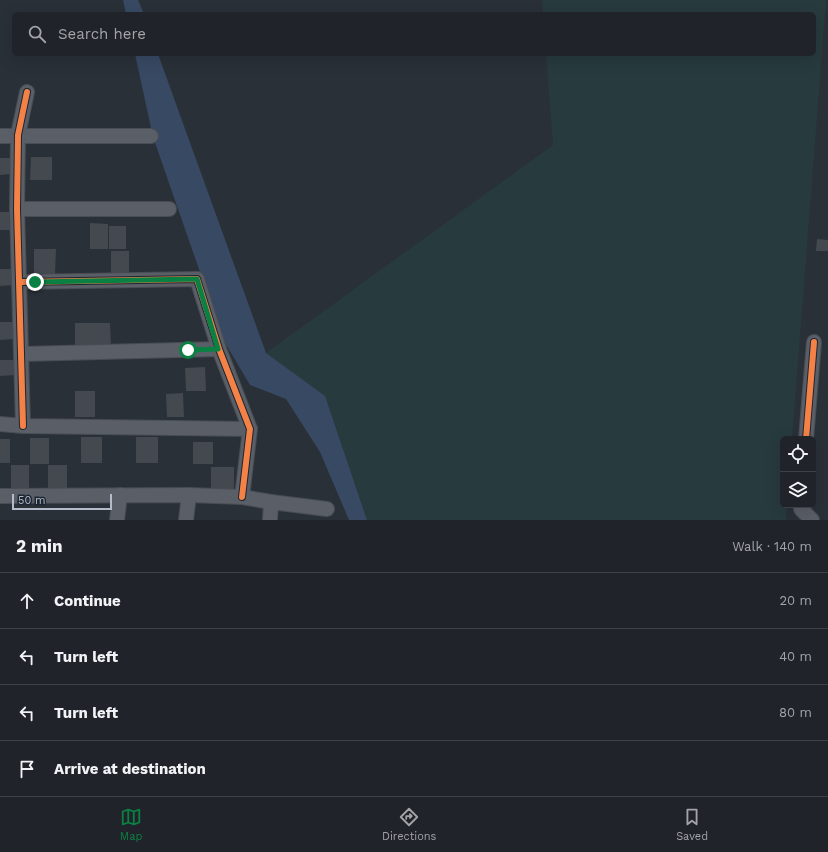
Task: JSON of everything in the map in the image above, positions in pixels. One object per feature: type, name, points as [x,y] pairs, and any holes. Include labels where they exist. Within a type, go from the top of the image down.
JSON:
[{"type":"street","points":[[23,426],[18,209],[18,135],[27,92]]},
{"type":"street","points":[[0,136],[151,136]]},
{"type":"street","points":[[18,209],[169,209]]},
{"type":"street","points":[[20,282],[197,279],[218,349],[250,429],[242,497]]},
{"type":"street","points":[[806,436],[814,342]]},
{"type":"street","points":[[22,354],[218,349]]},
{"type":"street","points":[[0,424],[23,426],[250,429]]},
{"type":"street","points":[[117,520],[120,495]]},
{"type":"street","points":[[186,520],[189,495]]},
{"type":"street","points":[[0,496],[189,495],[242,497],[327,509]]},
{"type":"street","points":[[270,520],[271,502]]},
{"type":"street","points":[[801,508],[812,520]]},
{"type":"green space","points":[[542,0],[826,0],[792,436],[780,436],[780,508],[787,508],[786,520],[367,520],[325,397],[266,353],[553,145],[546,56],[816,56],[816,12],[543,12]]},
{"type":"water","points":[[123,0],[138,0],[143,12],[126,12]]},
{"type":"water","points":[[135,56],[159,56],[266,353],[325,396],[367,520],[349,520],[320,452],[286,399],[250,385],[224,341],[153,137]]},
{"type":"building","points":[[31,157],[52,157],[52,180],[30,180]]},
{"type":"building","points":[[0,158],[10,158],[11,174],[0,175]]},
{"type":"building","points":[[0,212],[9,212],[10,230],[0,230]]},
{"type":"building","points":[[90,223],[108,224],[108,249],[90,249]]},
{"type":"building","points":[[109,226],[126,226],[126,249],[109,249]]},
{"type":"building","points":[[817,239],[828,240],[828,251],[816,251]]},
{"type":"building","points":[[34,249],[56,249],[55,275],[34,274]]},
{"type":"building","points":[[111,251],[129,251],[129,274],[111,274]]},
{"type":"building","points":[[0,269],[12,269],[13,285],[0,286]]},
{"type":"building","points":[[0,322],[14,322],[15,339],[0,340]]},
{"type":"building","points":[[75,323],[110,323],[111,347],[75,346]]},
{"type":"building","points":[[0,360],[14,360],[15,375],[0,376]]},
{"type":"building","points":[[205,367],[206,391],[186,391],[185,368]]},
{"type":"building","points":[[75,391],[95,391],[95,417],[75,417]]},
{"type":"building","points":[[183,393],[184,417],[167,417],[166,394]]},
{"type":"building","points":[[81,437],[102,437],[102,463],[81,463]]},
{"type":"building","points":[[136,437],[158,437],[158,463],[136,463]]},
{"type":"building","points":[[30,438],[49,438],[49,464],[30,464]]},
{"type":"building","points":[[0,439],[10,439],[10,463],[0,463]]},
{"type":"building","points":[[193,442],[213,442],[213,464],[193,464]]},
{"type":"building","points":[[11,465],[29,465],[29,489],[11,489]]},
{"type":"building","points":[[48,465],[67,465],[67,489],[48,489]]},
{"type":"building","points":[[211,467],[234,467],[234,491],[211,490]]},
{"type":"cycle path","points":[[23,426],[17,209],[18,135],[27,92]]},
{"type":"cycle path","points":[[21,282],[197,279],[219,349],[250,429],[242,497]]},
{"type":"cycle path","points":[[806,436],[814,342]]},
{"type":"route","points":[[35,282],[197,279],[218,349],[188,350]]}]
